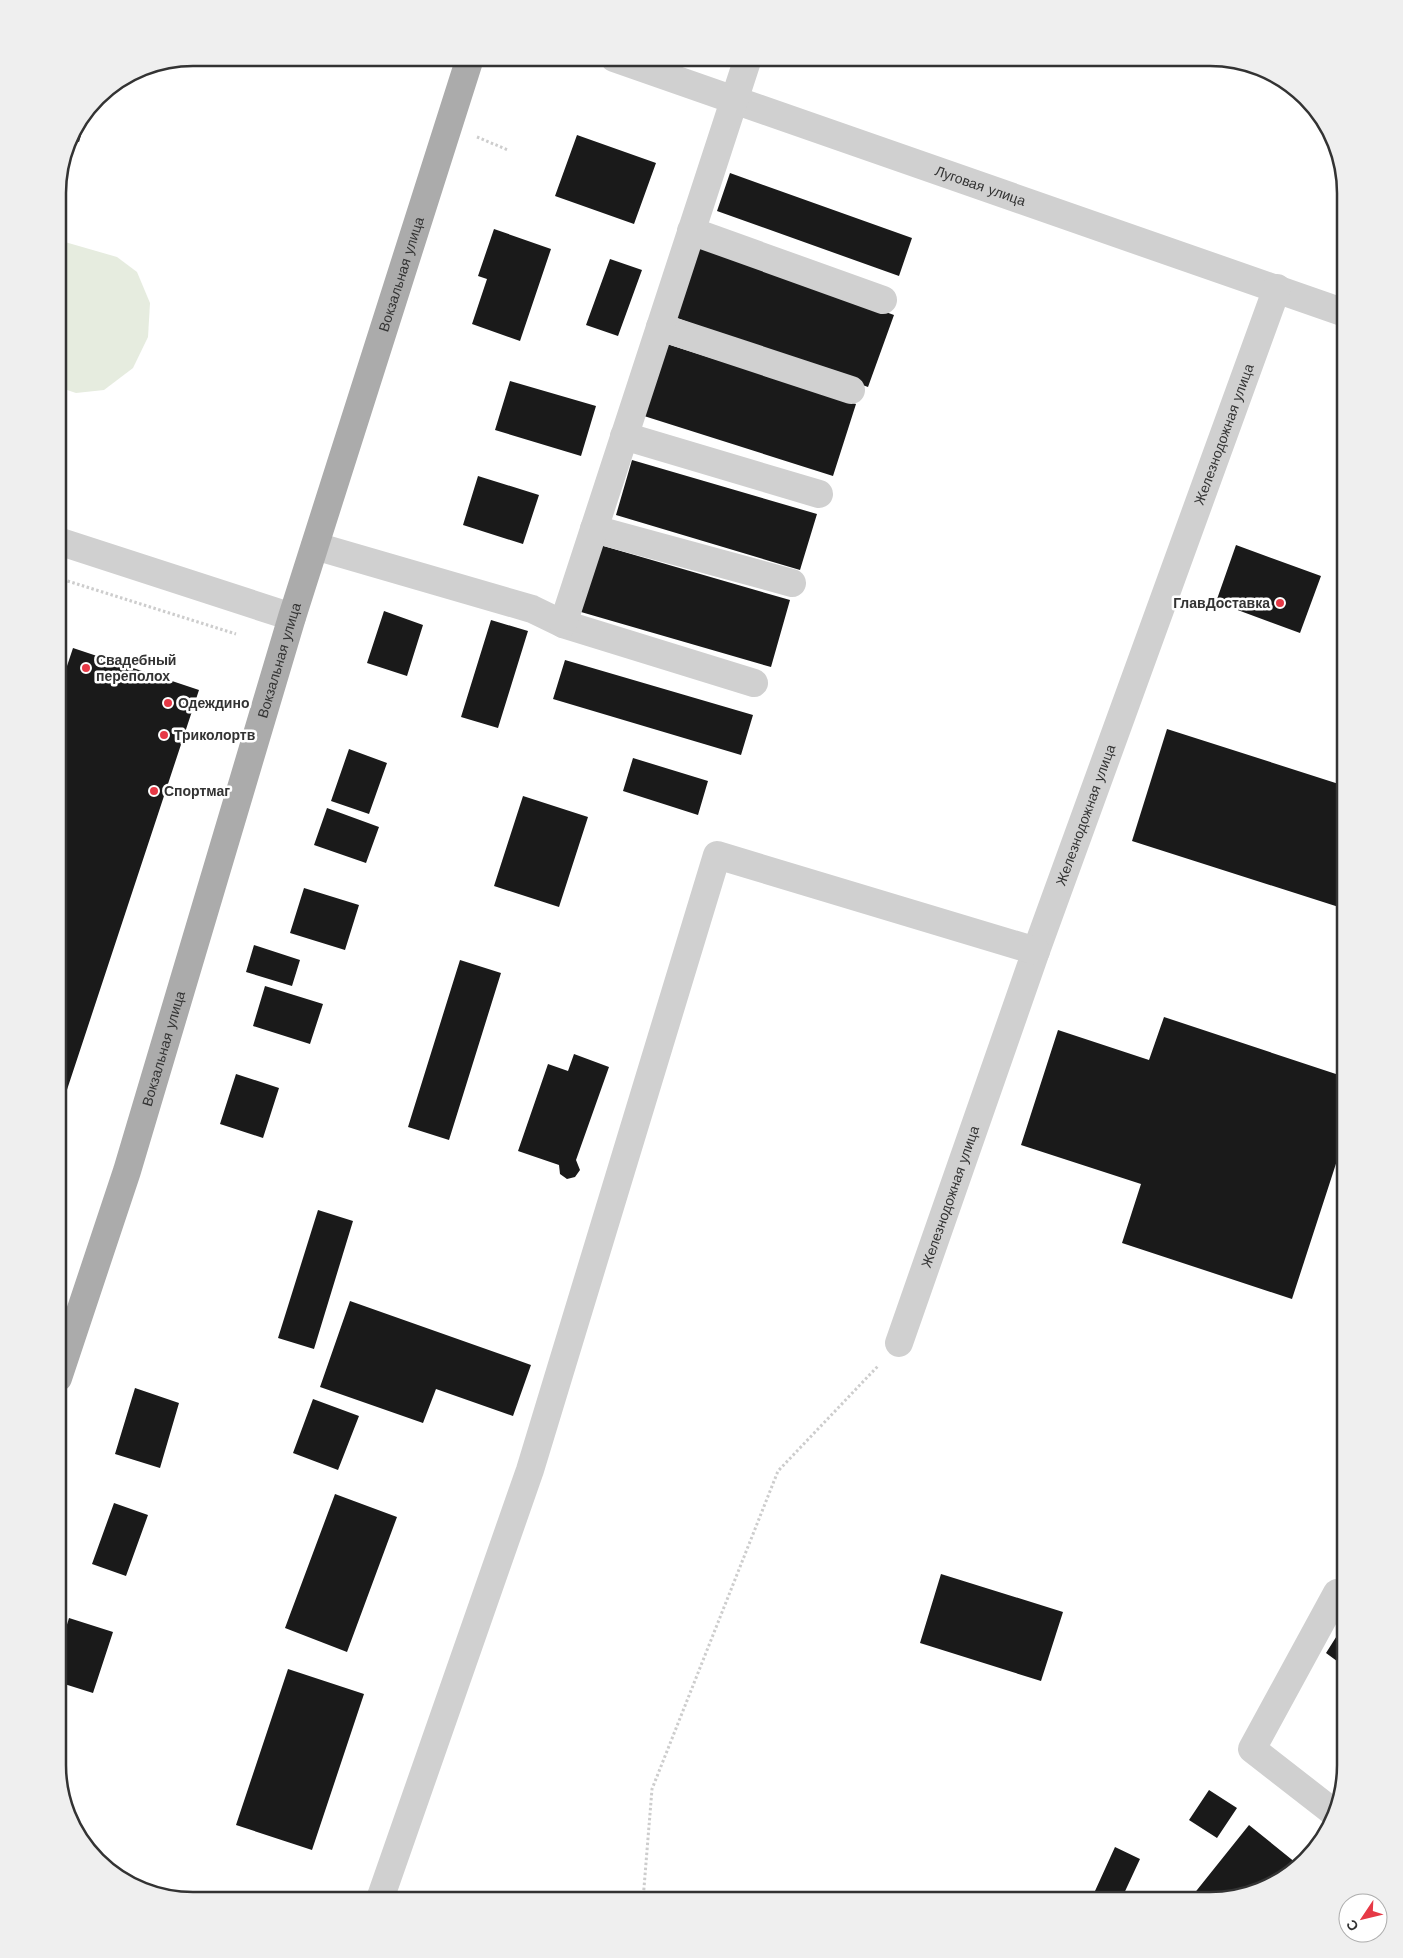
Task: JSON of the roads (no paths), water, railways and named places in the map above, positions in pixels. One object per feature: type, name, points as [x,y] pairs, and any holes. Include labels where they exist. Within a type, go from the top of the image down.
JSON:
[{"type":"main road","name":"Вокзальная улица","points":[[66,1339],[127,1172],[292,617],[467,67]]},
{"type":"street","name":"Луговая улица","points":[[641,67],[1337,310]]},
{"type":"street","points":[[563,624],[745,67]]},
{"type":"street","points":[[690,232],[883,300]]},
{"type":"street","name":"Железнодожная улица","points":[[899,1343],[1036,952],[1277,288]]},
{"type":"street","points":[[660,327],[851,390]]},
{"type":"street","points":[[624,436],[820,494]]},
{"type":"street","points":[[594,529],[792,583]]},
{"type":"street","points":[[67,545],[292,617]]},
{"type":"street","points":[[315,546],[532,609],[563,624],[754,684]]},
{"type":"street","points":[[383,1891],[530,1470],[717,855],[1036,952]]},
{"type":"street","points":[[1328,1808],[1252,1749],[1337,1593]]},
{"type":"place","name":"ГлавДоставка","points":[[1280,603]]},
{"type":"place","name":"Свадебный переполох","points":[[86,668]]},
{"type":"place","name":"Одеждино","points":[[168,703]]},
{"type":"place","name":"Триколортв","points":[[164,735]]},
{"type":"place","name":"Спортмаг","points":[[154,791]]}]
